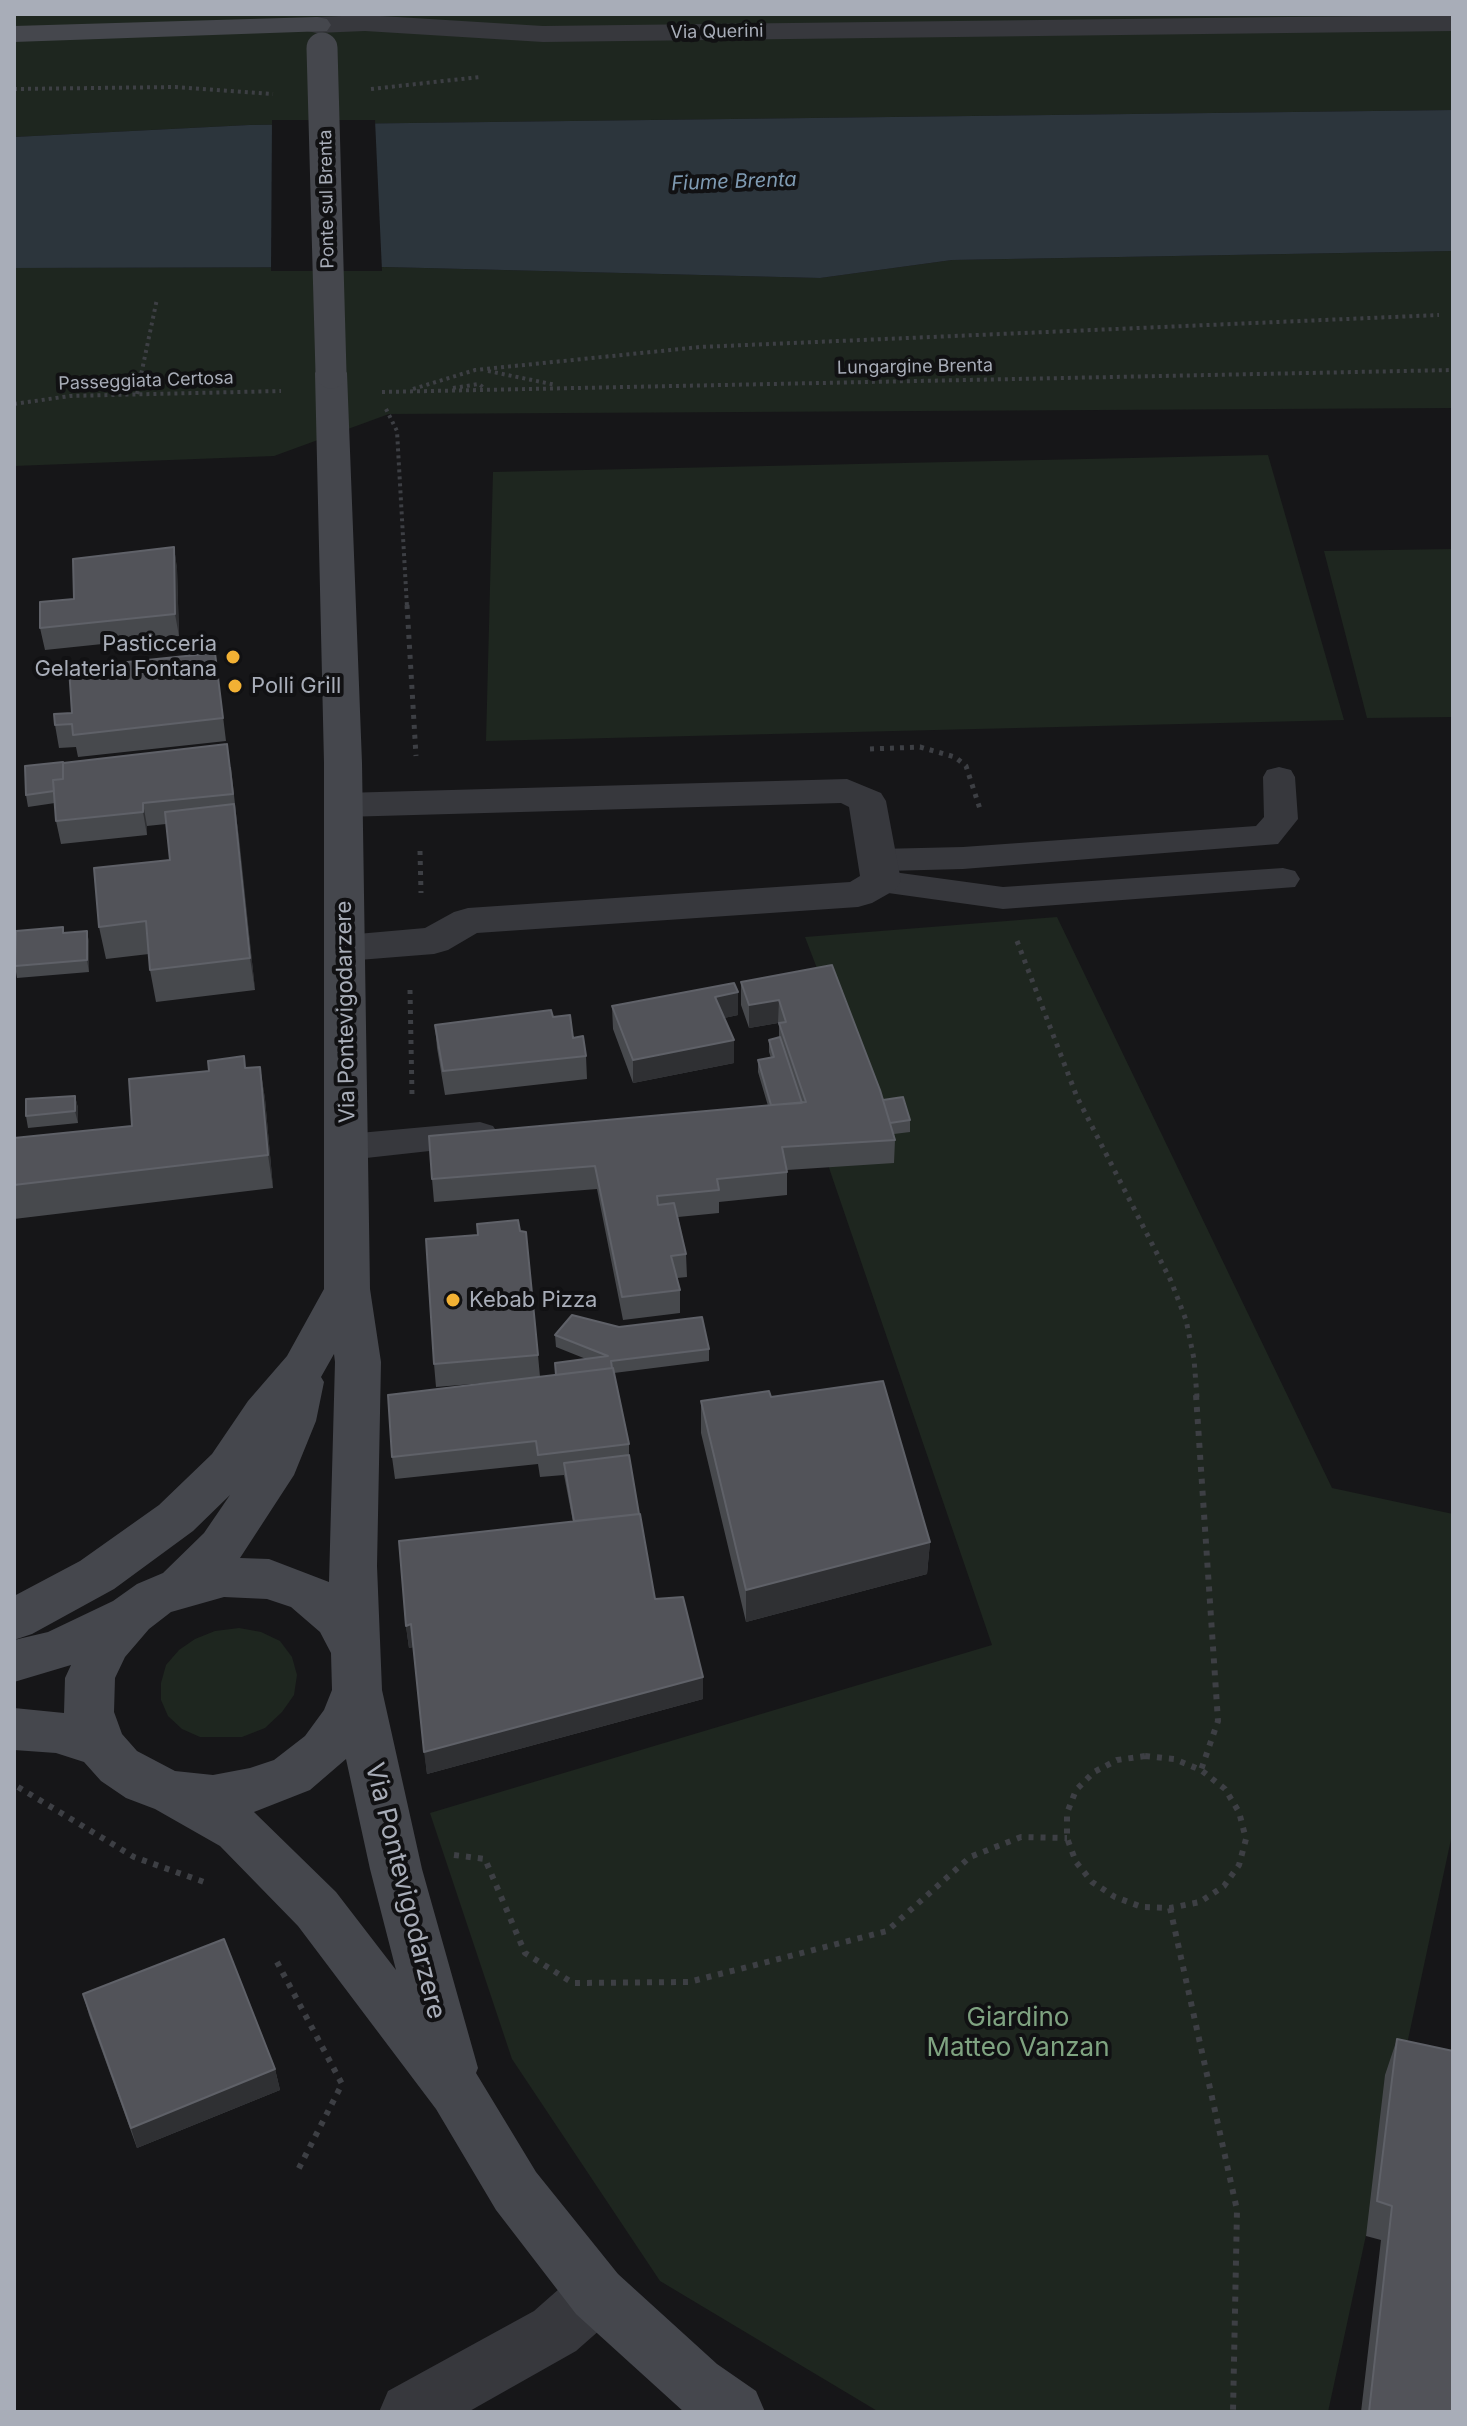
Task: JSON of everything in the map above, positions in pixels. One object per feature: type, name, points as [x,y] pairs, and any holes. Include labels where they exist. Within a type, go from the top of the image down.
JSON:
[{"type":"main road","points":[[14,34],[318,29]]},
{"type":"main road","name":"Ponte sul Brenta","points":[[318,29],[331,373]]},
{"type":"main road","name":"Via Pontevigodarzere","points":[[173,1793],[213,1797],[253,1790],[292,1775],[323,1751],[345,1721],[356,1670],[353,1566],[358,1362],[347,1289],[346,948],[331,373]]},
{"type":"main road","points":[[14,1620],[97,1575],[176,1518],[229,1467],[265,1414],[303,1368],[347,1289]]},
{"type":"main road","name":"Via Pontevigodarzere","points":[[180,1587],[221,1547],[270,1475],[293,1421],[303,1368]]},
{"type":"main road","name":"Via Pontevigodarzere","points":[[14,1661],[59,1649],[131,1615],[154,1598],[180,1587],[224,1577],[269,1579],[308,1593],[338,1618],[356,1670],[396,1869],[456,2091]]},
{"type":"main road","name":"Via Pontevigodarzere","points":[[131,1615],[106,1644],[90,1678],[89,1712],[101,1745],[119,1766],[131,1774],[173,1793],[239,1830],[317,1909],[456,2091],[516,2191],[597,2294],[696,2385],[735,2412]]},
{"type":"main road","name":"Via Pontevigodarzere","points":[[14,1729],[56,1732],[101,1745]]},
{"type":"street","name":"Via Querini","points":[[318,29],[365,23],[543,34],[1453,23]]},
{"type":"street","points":[[343,805],[847,791],[867,801],[880,871],[858,894],[468,921],[434,941],[346,948]]},
{"type":"street","points":[[409,2412],[555,2331],[597,2294]]},
{"type":"lane","points":[[880,871],[963,858],[1266,836],[1281,819],[1279,777]]},
{"type":"lane","points":[[880,871],[1003,898],[1283,879]]},
{"type":"lane","points":[[348,1147],[506,1133]]},
{"type":"path","points":[[137,394],[157,299]]},
{"type":"path","points":[[405,391],[475,370],[596,356],[757,343],[1439,315]]},
{"type":"path","points":[[475,370],[503,372],[566,388]]},
{"type":"path","name":"Lungargine Brenta","points":[[417,759],[397,431],[378,392],[1453,370]]},
{"type":"path","name":"Passeggiata Certosa","points":[[14,404],[70,396],[280,391]]},
{"type":"path","points":[[420,847],[421,901]]},
{"type":"path","points":[[1015,935],[1077,1097],[1171,1281],[1186,1320],[1194,1359],[1218,1721],[1201,1770]]},
{"type":"path","points":[[410,979],[413,1141]]},
{"type":"path","points":[[1159,1757],[1174,1759],[1201,1770],[1225,1789],[1239,1812],[1246,1839],[1239,1865],[1224,1886],[1200,1902],[1170,1908],[1142,1907],[1115,1897],[1092,1882],[1076,1862],[1067,1838],[1067,1813],[1076,1790],[1094,1772],[1117,1760],[1159,1757]]},
{"type":"path","points":[[14,1785],[69,1815],[134,1857],[219,1888]]},
{"type":"path","points":[[450,1854],[485,1859],[525,1953],[573,1983],[689,1982],[887,1931],[970,1857],[1021,1837],[1067,1838]]},
{"type":"path","points":[[1170,1908],[1237,2210],[1233,2412]]},
{"type":"path","points":[[276,1959],[342,2084],[297,2172]]},
{"type":"green space","points":[[14,14],[1453,14],[1453,110],[249,125],[14,137]]},
{"type":"green space","points":[[1453,251],[1453,408],[389,414],[274,456],[14,466],[14,268],[385,267],[820,278],[952,260]]},
{"type":"green space","points":[[1268,455],[1344,720],[486,741],[493,472]]},
{"type":"green space","points":[[1453,549],[1453,717],[1367,718],[1324,551]]},
{"type":"green space","name":"Giardino Matteo Vanzan","points":[[1057,917],[1332,1488],[1453,1514],[1453,1830],[1328,2412],[879,2412],[660,2281],[512,2059],[430,1813],[992,1645],[825,1156],[886,1149],[805,937]]},
{"type":"green space","points":[[239,1628],[261,1632],[280,1641],[292,1657],[297,1675],[294,1695],[265,1728],[242,1737],[200,1737],[182,1729],[168,1716],[161,1700],[161,1683],[166,1665],[179,1650],[195,1639],[215,1631]]},
{"type":"water","name":"Fiume Brenta","points":[[1453,110],[1453,251],[952,260],[820,278],[385,267],[14,268],[14,137],[249,125]]},
{"type":"pier","points":[[272,120],[375,120],[382,271],[271,271]]},
{"type":"building","points":[[174,547],[175,614],[40,628],[40,602],[74,599],[73,559]]},
{"type":"building","points":[[215,653],[223,718],[73,735],[72,724],[55,725],[54,714],[72,713],[69,668]]},
{"type":"building","points":[[227,744],[233,794],[143,803],[143,812],[56,821],[53,780],[63,779],[63,763]]},
{"type":"building","points":[[63,762],[63,779],[53,780],[54,791],[26,795],[25,766]]},
{"type":"building","points":[[234,804],[250,958],[150,970],[146,921],[99,927],[94,868],[170,860],[165,812]]},
{"type":"building","points":[[63,927],[63,933],[87,931],[87,960],[15,966],[16,931]]},
{"type":"building","points":[[832,965],[880,1090],[895,1140],[782,1147],[787,1172],[717,1179],[719,1190],[657,1196],[658,1205],[674,1203],[686,1254],[671,1256],[680,1290],[622,1297],[595,1166],[432,1179],[429,1136],[806,1102],[779,1023],[786,1022],[779,1000],[749,1005],[741,982]]},
{"type":"building","points":[[734,983],[738,992],[715,997],[734,1040],[633,1060],[612,1006]]},
{"type":"building","points":[[551,1010],[553,1017],[570,1015],[573,1038],[583,1036],[586,1056],[443,1071],[435,1025]]},
{"type":"building","points":[[780,1037],[802,1103],[771,1105],[758,1060],[774,1057],[769,1040]]},
{"type":"building","points":[[244,1056],[245,1068],[260,1067],[268,1155],[14,1185],[14,1138],[132,1126],[129,1079],[209,1071],[208,1061]]},
{"type":"building","points":[[75,1096],[75,1111],[26,1116],[26,1099]]},
{"type":"building","points":[[903,1097],[910,1120],[890,1123],[883,1100]]},
{"type":"building","points":[[518,1220],[520,1231],[526,1232],[538,1355],[434,1364],[426,1239],[478,1235],[477,1224]]},
{"type":"building","points":[[572,1315],[619,1327],[702,1317],[709,1349],[611,1361],[612,1368],[556,1375],[555,1363],[608,1356],[555,1335]]},
{"type":"building","points":[[613,1368],[629,1444],[538,1455],[536,1441],[392,1457],[388,1395]]},
{"type":"building","points":[[883,1381],[930,1542],[746,1590],[701,1401],[769,1391],[771,1397]]},
{"type":"building","points":[[629,1455],[639,1514],[574,1521],[564,1463]]},
{"type":"building","points":[[640,1514],[655,1599],[683,1597],[703,1677],[424,1752],[411,1624],[406,1626],[399,1541]]},
{"type":"building","points":[[224,1939],[275,2069],[131,2128],[83,1994]]},
{"type":"building","points":[[1397,2039],[1453,2051],[1453,2412],[1369,2412],[1392,2206],[1377,2201]]},
{"type":"place","name":"Pasticceria Gelateria Fontana","points":[[233,657]]},
{"type":"place","name":"Polli Grill","points":[[235,686]]},
{"type":"place","name":"Kebab Pizza","points":[[453,1300]]}]
